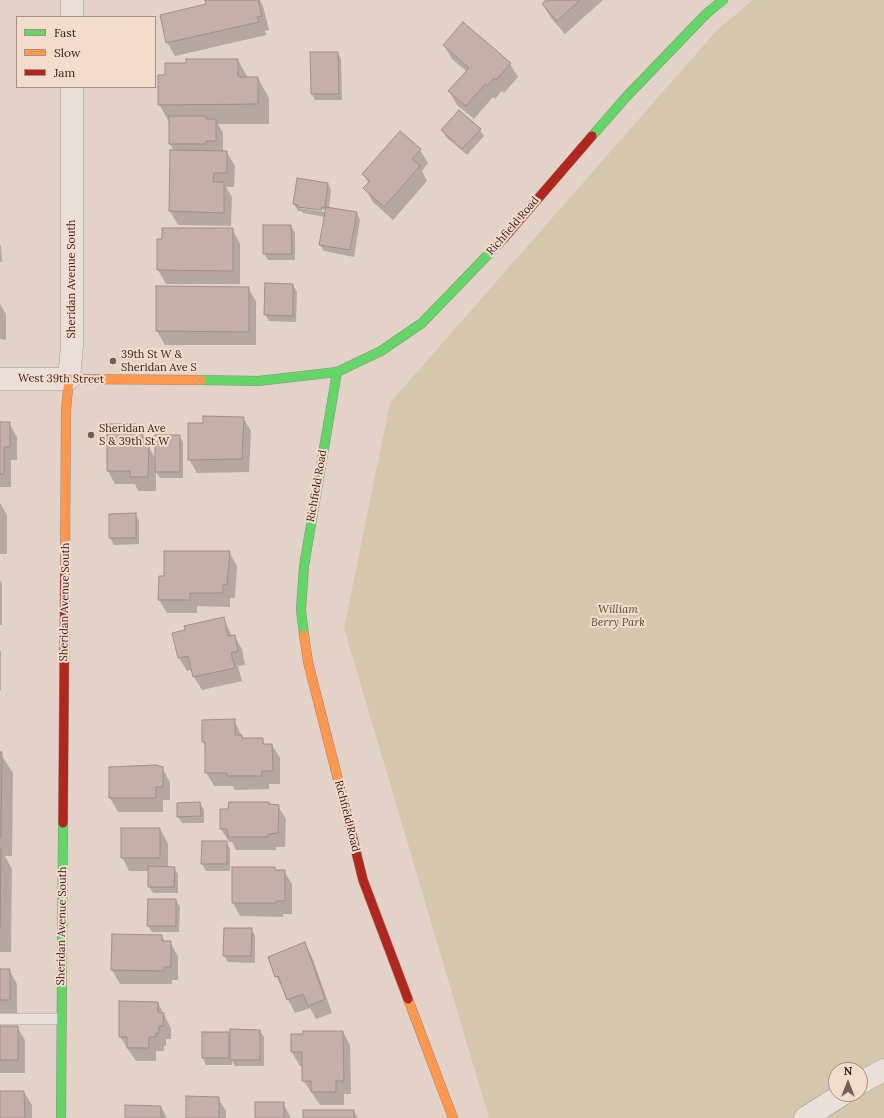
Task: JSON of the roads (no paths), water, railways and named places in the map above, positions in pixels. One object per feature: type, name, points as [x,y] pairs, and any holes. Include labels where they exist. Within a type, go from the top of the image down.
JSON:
[{"type":"street","points":[[72,0],[72,16]]},
{"type":"street","name":"Richfield Road","points":[[453,1118],[363,880],[308,662],[301,610],[304,566],[337,372],[381,351],[422,323],[493,250],[627,96],[706,14],[723,0]]},
{"type":"street","name":"Sheridan Avenue South","points":[[61,1118],[66,418],[72,344],[72,88]]},
{"type":"street","name":"West 39th Street","points":[[0,379],[258,381],[337,372]]},
{"type":"street","points":[[868,1079],[884,1070]]},
{"type":"street","points":[[805,1118],[830,1102]]},
{"type":"lane","points":[[0,1019],[61,1019]]},
{"type":"place","name":"39th St W & Sheridan Ave S","points":[[113,361]]},
{"type":"place","name":"Sheridan Ave S & 39th St W","points":[[91,435]]},
{"type":"park label","name":"William Berry Park","points":[[618,616]]}]
